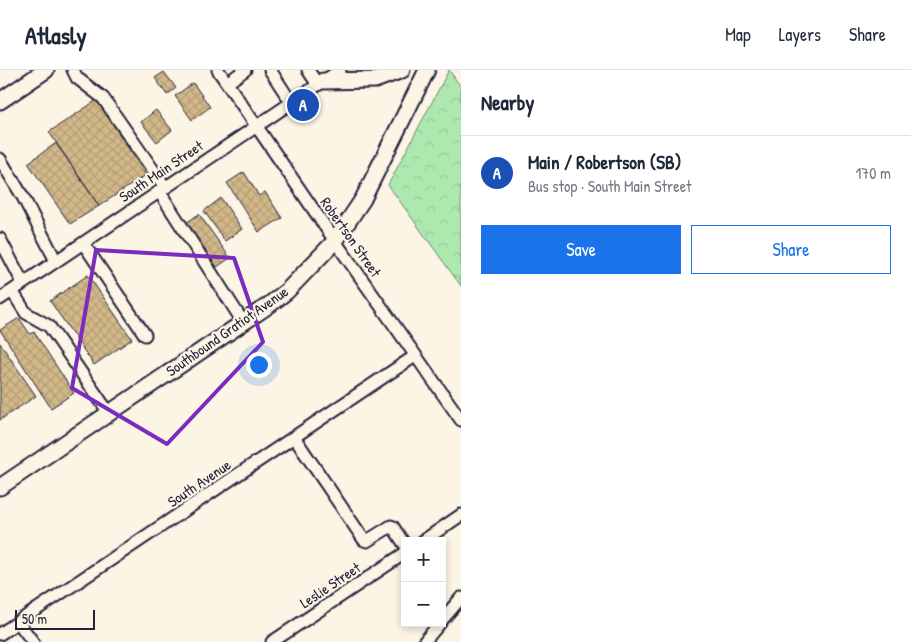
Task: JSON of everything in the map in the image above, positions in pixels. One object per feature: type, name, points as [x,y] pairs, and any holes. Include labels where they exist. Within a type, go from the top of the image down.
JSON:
[{"type":"main road","points":[[0,101],[46,70]]},
{"type":"main road","points":[[321,83],[376,80],[402,70]]},
{"type":"main road","name":"Southbound Gratiot Avenue","points":[[0,487],[287,291],[334,241],[363,199],[427,70]]},
{"type":"street","points":[[73,70],[77,78],[103,98],[162,189],[243,322]]},
{"type":"street","name":"Robertson Street","points":[[218,70],[334,241],[461,420]]},
{"type":"street","points":[[227,82],[245,70]]},
{"type":"street","points":[[270,70],[292,102]]},
{"type":"street","points":[[308,70],[321,83]]},
{"type":"street","name":"South Main Street","points":[[0,299],[340,70]]},
{"type":"street","points":[[0,159],[23,197],[56,261]]},
{"type":"street","points":[[0,239],[23,283]]},
{"type":"street","points":[[83,243],[145,335]]},
{"type":"street","points":[[12,291],[26,313],[49,326],[109,414]]},
{"type":"street","name":"South Avenue","points":[[0,634],[415,356]]},
{"type":"street","points":[[294,437],[364,540],[367,542],[391,526],[401,539]]},
{"type":"street","points":[[429,537],[461,515]]},
{"type":"street","name":"Leslie Street","points":[[272,642],[401,556]]},
{"type":"street","points":[[446,616],[461,598]]},
{"type":"street","points":[[18,622],[32,642]]},
{"type":"street","points":[[424,642],[437,627]]},
{"type":"highlighted area","points":[[96,250],[234,258],[263,342],[167,444],[72,388]]},
{"type":"green space","points":[[449,70],[461,87],[461,286],[388,185]]},
{"type":"building","points":[[164,72],[176,88],[167,95],[155,78]]},
{"type":"building","points":[[193,83],[210,107],[192,120],[175,96]]},
{"type":"building","points":[[97,100],[146,175],[99,206],[49,132]]},
{"type":"building","points":[[156,110],[172,130],[157,142],[141,122]]},
{"type":"building","points":[[56,143],[99,206],[70,224],[28,163]]},
{"type":"building","points":[[244,172],[259,196],[265,192],[282,218],[259,232],[227,183]]},
{"type":"building","points":[[221,198],[242,229],[225,241],[204,211]]},
{"type":"building","points":[[199,214],[230,258],[217,267],[186,223]]},
{"type":"building","points":[[88,275],[132,339],[94,365],[50,301]]},
{"type":"building","points":[[19,318],[30,334],[34,332],[74,393],[51,408],[0,330]]},
{"type":"building","points":[[0,343],[36,396],[0,420]]},
{"type":"place","name":"Main / Robertson (SB)","points":[[303,105]]}]
